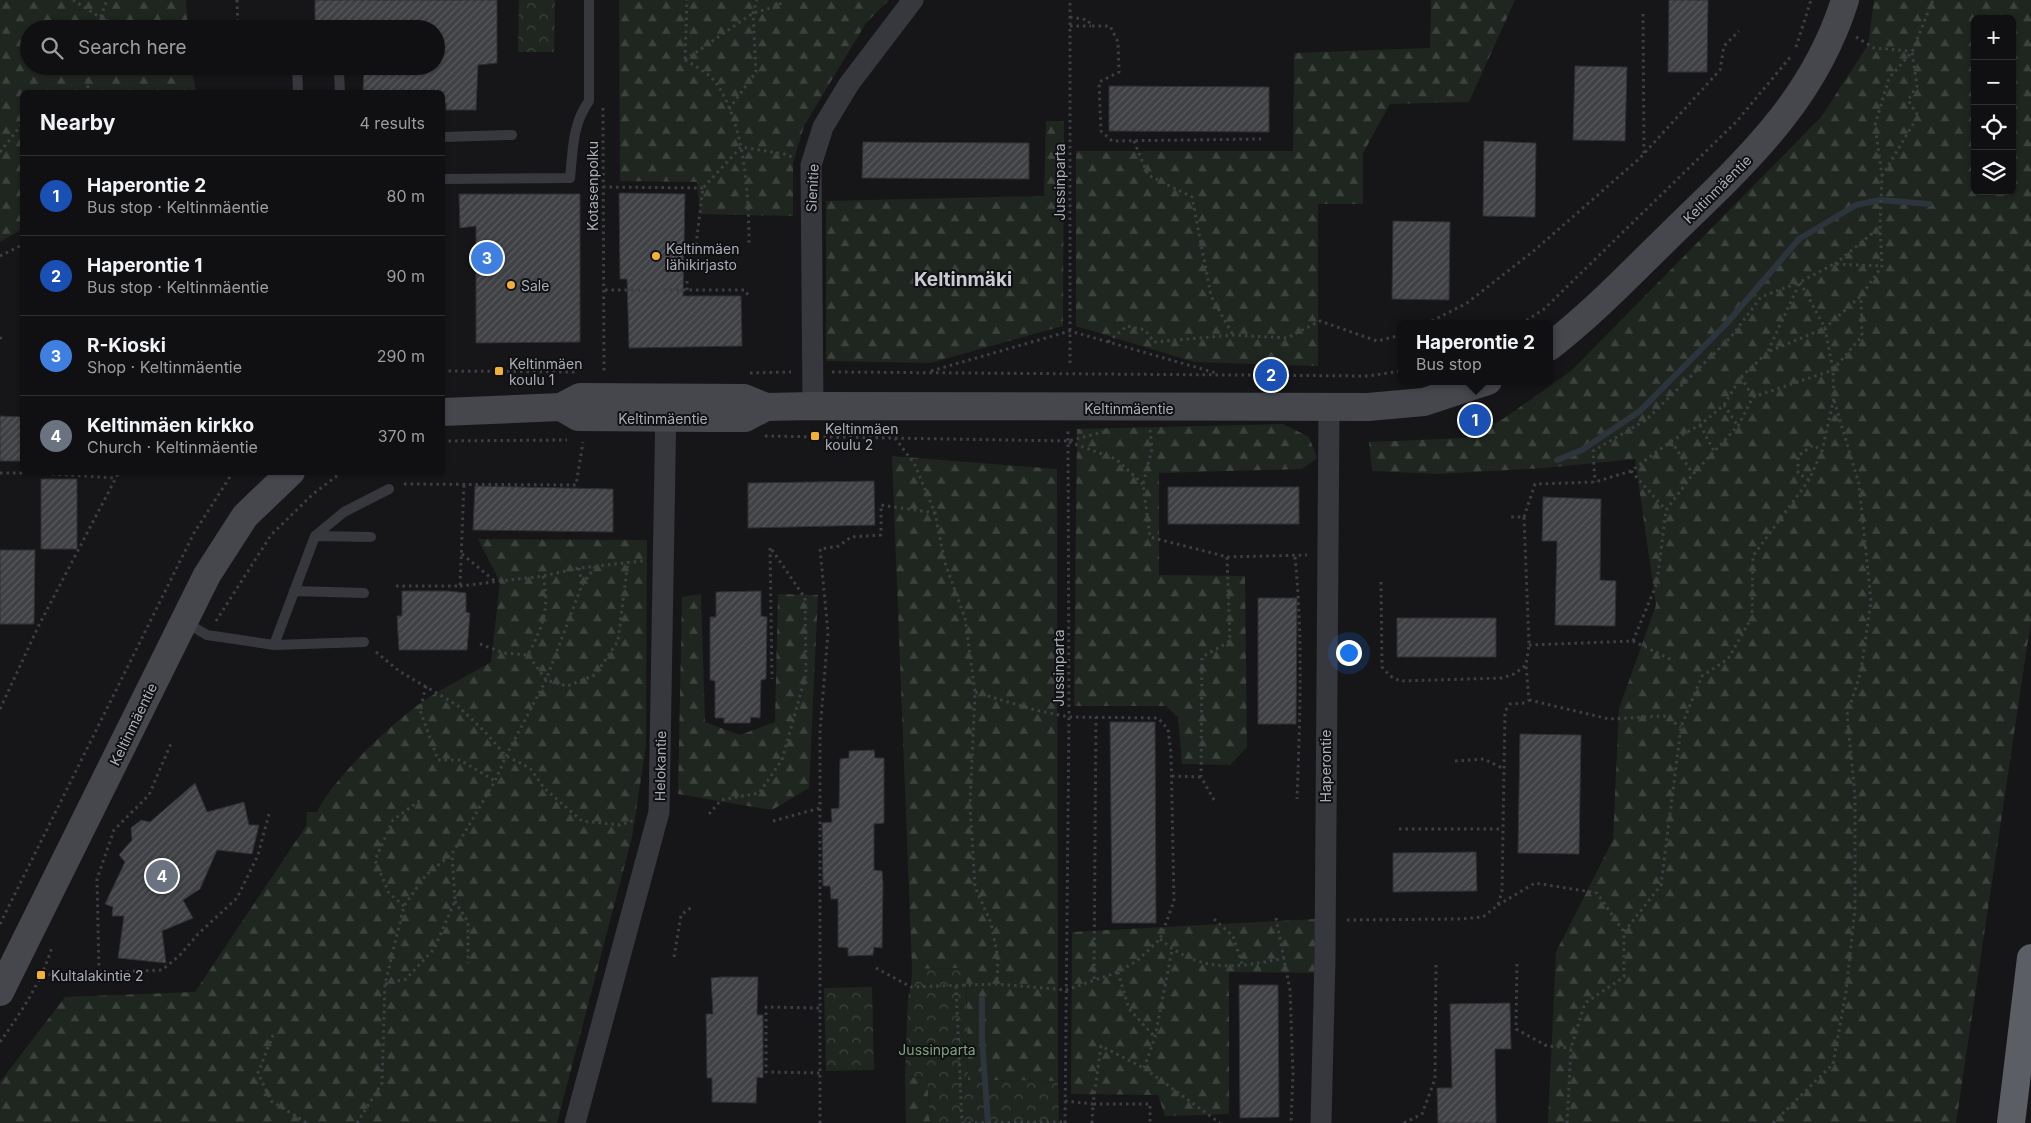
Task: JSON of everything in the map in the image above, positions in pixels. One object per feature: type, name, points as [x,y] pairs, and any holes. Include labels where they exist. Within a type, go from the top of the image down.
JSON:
[{"type":"highway","points":[[2011,1123],[2031,958]]},
{"type":"main road","name":"Keltinmäentie","points":[[1553,344],[1605,298],[1769,136],[1794,104],[1818,66],[1841,13]]},
{"type":"main road","name":"Keltinmäentie","points":[[445,412],[561,407],[580,397],[666,408],[744,398],[766,407],[1329,409],[1424,402],[1476,385]]},
{"type":"main road","name":"Keltinmäentie","points":[[0,992],[207,575],[245,516],[288,475]]},
{"type":"street","name":"Sienitie","points":[[813,406],[811,165],[823,128],[849,84],[914,0]]},
{"type":"street","name":"Helokantie","points":[[574,1123],[659,812],[666,408]]},
{"type":"street","name":"Haperontie","points":[[1321,1123],[1325,958],[1329,409]]},
{"type":"lane","points":[[445,178],[570,178],[574,131],[582,110],[589,100],[590,0]]},
{"type":"lane","points":[[297,75],[298,90]]},
{"type":"lane","points":[[339,75],[340,90]]},
{"type":"lane","points":[[445,138],[512,135]]},
{"type":"lane","points":[[274,645],[315,536],[344,512],[389,489]]},
{"type":"lane","points":[[315,536],[371,537]]},
{"type":"lane","points":[[294,591],[364,593]]},
{"type":"lane","points":[[184,622],[207,635],[274,645],[364,642]]},
{"type":"path","points":[[73,0],[106,20]]},
{"type":"path","points":[[101,18],[107,0]]},
{"type":"path","points":[[238,0],[238,20]]},
{"type":"path","points":[[685,60],[687,0]]},
{"type":"path","points":[[729,109],[756,72],[752,13],[757,0]]},
{"type":"path","points":[[685,60],[752,13],[778,6],[784,0]]},
{"type":"path","name":"Jussinparta","points":[[1070,0],[1070,363]]},
{"type":"path","points":[[1527,320],[1544,309],[1737,121],[1795,52],[1810,0]]},
{"type":"path","points":[[1529,700],[1526,665],[1529,645],[1524,518],[1535,484],[1595,482],[1631,471],[1671,441],[1700,426],[1724,405],[1741,377],[1768,352],[1825,328],[1861,296],[1882,266],[1880,227],[1882,176],[1875,125],[1889,78],[1912,52],[1933,0]]},
{"type":"path","points":[[1841,13],[1874,48],[1912,52]]},
{"type":"path","points":[[1644,14],[1644,153]]},
{"type":"path","points":[[1070,17],[1088,20],[1091,26]]},
{"type":"path","points":[[1070,26],[1110,26],[1118,42],[1119,72],[1099,82],[1101,131],[1112,140],[1261,140]]},
{"type":"path","points":[[1434,320],[1467,303],[1536,249],[1644,153],[1720,70],[1724,46],[1739,31]]},
{"type":"path","points":[[1882,176],[1918,116],[1908,100],[1917,86],[1912,52]]},
{"type":"path","points":[[685,60],[716,82],[729,109],[741,148],[749,245]]},
{"type":"path","points":[[87,75],[88,90]]},
{"type":"path","name":"Kotasenpolku","points":[[603,98],[604,372]]},
{"type":"path","points":[[598,124],[603,128]]},
{"type":"path","points":[[0,152],[20,127]]},
{"type":"path","points":[[1134,140],[1148,175],[1192,197],[1211,296],[1233,335]]},
{"type":"path","points":[[741,148],[784,154],[811,165]]},
{"type":"path","points":[[696,245],[703,188],[741,148]]},
{"type":"path","points":[[603,187],[703,188]]},
{"type":"path","points":[[1595,482],[1593,451],[1646,420],[1731,337],[1761,297],[1800,282],[1834,264],[1880,227]]},
{"type":"path","points":[[0,256],[20,246]]},
{"type":"path","points":[[1834,264],[1882,266]]},
{"type":"path","points":[[687,278],[687,290]]},
{"type":"path","points":[[1773,1123],[1832,1064],[1846,992],[1855,908],[1855,795],[1847,715],[1861,671],[1870,601],[1859,484],[1834,398],[1833,370],[1825,328],[1800,282]]},
{"type":"path","points":[[1768,352],[1800,282]]},
{"type":"path","points":[[604,290],[745,290],[750,298]]},
{"type":"path","points":[[1633,641],[1657,583],[1666,510],[1693,474],[1715,453],[1738,426],[1753,397],[1833,370],[1862,336],[1861,296]]},
{"type":"path","points":[[1108,342],[1127,326],[1145,330],[1154,342],[1233,335],[1287,338],[1320,321],[1378,341],[1398,336]]},
{"type":"path","points":[[926,373],[1070,331],[1221,374]]},
{"type":"path","points":[[445,371],[578,372]]},
{"type":"path","points":[[747,373],[1368,376],[1398,371]]},
{"type":"path","points":[[595,372],[614,372]]},
{"type":"path","points":[[1741,377],[1753,397]]},
{"type":"path","points":[[1624,932],[1661,885],[1681,727],[1702,676],[1728,659],[1752,617],[1753,556],[1808,480],[1822,452],[1834,398]]},
{"type":"path","points":[[1724,405],[1738,426]]},
{"type":"path","points":[[1150,408],[1149,420],[1152,449],[1143,484],[1150,537],[1227,557],[1295,557],[1328,553]]},
{"type":"path","name":"Jussinparta","points":[[1065,1123],[1069,717],[1068,423]]},
{"type":"path","points":[[1700,426],[1715,453]]},
{"type":"path","points":[[758,436],[1068,441],[1116,459],[1143,484]]},
{"type":"path","points":[[894,438],[915,464],[935,513],[945,563],[965,618],[975,692],[970,805],[975,887],[991,923],[998,958],[997,984]]},
{"type":"path","points":[[389,489],[404,484],[576,485],[584,440],[445,441]]},
{"type":"path","points":[[1671,441],[1693,474]]},
{"type":"path","points":[[1808,480],[1798,473],[1798,456],[1813,445],[1822,452]]},
{"type":"path","points":[[1631,471],[1666,510]]},
{"type":"path","points":[[0,473],[20,472]]},
{"type":"path","points":[[76,475],[116,478]]},
{"type":"path","points":[[0,709],[39,625],[118,475]]},
{"type":"path","points":[[0,924],[194,533],[231,475]]},
{"type":"path","points":[[207,635],[271,535],[313,494],[338,475]]},
{"type":"path","points":[[460,586],[464,484]]},
{"type":"path","points":[[820,1123],[820,732],[828,632],[820,549],[839,546],[851,537],[881,535],[881,505],[935,513]]},
{"type":"path","points":[[1508,517],[1524,518]]},
{"type":"path","points":[[709,814],[721,800],[758,793],[782,760],[806,674],[805,598],[770,547],[772,679]]},
{"type":"path","points":[[462,553],[496,583]]},
{"type":"path","points":[[1214,800],[1201,777],[1202,657],[1230,641],[1227,557]]},
{"type":"path","points":[[1295,557],[1298,584],[1300,702],[1297,799]]},
{"type":"path","points":[[396,586],[460,586],[496,583],[579,568],[628,561],[663,559]]},
{"type":"path","points":[[528,654],[546,680],[567,686],[595,675],[618,641],[628,561]]},
{"type":"path","points":[[358,1123],[382,1083],[385,984],[404,906],[426,874],[452,854],[495,781],[546,680],[582,585],[595,567]]},
{"type":"path","points":[[579,568],[582,585]]},
{"type":"path","points":[[528,654],[542,628],[548,598],[543,576]]},
{"type":"path","points":[[1381,582],[1382,666],[1390,676],[1400,681],[1502,678],[1514,674],[1526,665]]},
{"type":"path","points":[[1529,645],[1633,641],[1674,661]]},
{"type":"path","points":[[364,642],[399,670],[457,705],[486,732],[506,756],[530,768],[544,788],[582,821],[620,825],[659,812]]},
{"type":"path","points":[[480,644],[504,653],[528,654]]},
{"type":"path","points":[[426,686],[420,710],[438,760],[460,760],[495,781]]},
{"type":"path","points":[[876,968],[912,987],[997,984],[1066,990],[1118,972],[1137,961],[1160,939],[1174,901],[1172,776],[1168,729],[1158,718],[1069,717],[975,692]]},
{"type":"path","points":[[1498,905],[1502,891],[1505,711],[1510,704],[1529,700],[1609,719],[1664,716],[1681,727]]},
{"type":"path","points":[[1094,979],[1096,717]]},
{"type":"path","points":[[99,972],[96,879],[114,830],[149,795],[172,741]]},
{"type":"path","points":[[1455,761],[1484,759],[1504,769]]},
{"type":"path","points":[[1172,776],[1201,777]]},
{"type":"path","points":[[404,906],[389,893],[375,860],[393,820],[422,800]]},
{"type":"path","points":[[772,821],[820,808]]},
{"type":"path","points":[[41,975],[162,970],[180,955],[198,934],[237,898],[258,855],[268,814]]},
{"type":"path","points":[[1399,829],[1503,830]]},
{"type":"path","points":[[385,984],[406,979],[434,949],[454,901],[452,854]]},
{"type":"path","points":[[1341,920],[1460,919],[1483,917],[1498,905],[1535,883],[1597,893],[1624,932],[1624,977],[1585,1003],[1571,1048],[1567,1123]]},
{"type":"path","points":[[454,901],[468,922],[468,963]]},
{"type":"path","points":[[674,957],[681,915],[693,906]]},
{"type":"path","points":[[1276,918],[1290,990],[1294,1074],[1291,1123]]},
{"type":"path","points":[[1214,919],[1233,936],[1243,967]]},
{"type":"path","points":[[1160,939],[1172,950],[1208,965],[1243,967],[1285,958]]},
{"type":"path","points":[[0,1042],[28,1001],[41,975],[52,944]]},
{"type":"path","points":[[1144,1068],[1155,1037],[1172,950]]},
{"type":"path","points":[[1404,1123],[1422,1114],[1434,1079],[1436,963]]},
{"type":"path","points":[[1517,964],[1516,1029],[1547,1046],[1571,1048]]},
{"type":"path","points":[[1118,972],[1129,1009],[1155,1037]]},
{"type":"path","points":[[956,986],[962,1123],[1065,1123]]},
{"type":"path","points":[[820,1008],[766,1007],[766,1072],[820,1073]]},
{"type":"path","points":[[273,1035],[258,1073],[272,1101],[306,1123]]},
{"type":"path","points":[[1092,1123],[1101,1046],[1144,1068],[1220,1123]]},
{"type":"path","points":[[1065,1101],[1093,1104],[1150,1104],[1150,1123]]},
{"type":"green space","points":[[0,0],[186,0],[187,20],[20,20],[20,75],[193,75],[196,90],[20,90],[20,230],[0,242]]},
{"type":"green space","points":[[519,0],[555,0],[554,52],[518,52]]},
{"type":"green space","points":[[619,0],[889,0],[866,23],[804,126],[793,163],[793,216],[700,214],[697,182],[620,181]]},
{"type":"green space","points":[[1431,0],[1515,0],[1469,102],[1390,104],[1363,153],[1363,204],[1318,204],[1318,366],[1194,362],[1076,326],[1076,151],[1293,151],[1294,53],[1430,48]]},
{"type":"green space","points":[[1874,0],[2031,0],[2031,620],[1956,1123],[1548,1123],[1556,952],[1613,840],[1619,709],[1656,605],[1635,459],[1544,468],[1438,474],[1372,471],[1369,442],[1466,438],[1503,419],[1571,371],[1821,117],[1868,45]]},
{"type":"green space","points":[[1046,121],[1064,121],[1063,326],[930,363],[826,361],[826,201],[1044,196]]},
{"type":"green space","points":[[1283,424],[1309,437],[1317,458],[1302,469],[1159,473],[1159,575],[1245,576],[1247,747],[1230,765],[1182,764],[1178,717],[1166,706],[1074,706],[1077,429]]},
{"type":"green space","points":[[892,456],[1057,469],[1058,1081],[968,1080],[966,968],[912,969]]},
{"type":"green space","points":[[478,539],[647,540],[646,746],[632,837],[557,1123],[0,1123],[0,1082],[65,997],[195,992],[306,826],[307,812],[317,812],[336,783],[350,767],[397,722],[425,700],[491,662],[500,582]]},
{"type":"green space","points":[[701,594],[705,722],[740,735],[775,722],[778,594],[818,595],[809,788],[772,810],[678,794],[682,597]]},
{"type":"green space","points":[[1316,919],[1316,973],[1229,972],[1229,1114],[1165,1116],[1158,1095],[1071,1094],[1072,932]]},
{"type":"green space","name":"Jussinparta","points":[[966,968],[968,1080],[1058,1081],[1059,1123],[930,1123],[927,1078],[905,1077],[908,997],[911,987],[912,969]]},
{"type":"green space","points":[[872,987],[874,1070],[826,1071],[824,988]]},
{"type":"green space","points":[[905,1077],[927,1078],[930,1123],[906,1123]]},
{"type":"building","points":[[315,0],[497,0],[497,63],[478,65],[476,110],[446,110],[445,90],[363,90],[364,75],[445,75],[445,20],[315,20]]},
{"type":"building","points":[[1669,0],[1708,0],[1707,72],[1668,72]]},
{"type":"building","points":[[1575,66],[1627,67],[1625,141],[1573,140]]},
{"type":"building","points":[[1109,86],[1269,87],[1269,132],[1109,131]]},
{"type":"building","points":[[1484,141],[1536,143],[1535,217],[1483,216]]},
{"type":"building","points":[[863,142],[1029,143],[1029,179],[862,178]]},
{"type":"building","points":[[619,193],[685,194],[683,296],[741,296],[742,346],[629,348],[627,279],[620,279]]},
{"type":"building","points":[[459,194],[580,194],[580,342],[476,343],[476,226],[460,228]]},
{"type":"building","points":[[1393,221],[1450,222],[1449,300],[1392,299]]},
{"type":"building","points":[[0,416],[20,417],[20,461],[0,461]]},
{"type":"building","points":[[41,479],[77,479],[77,549],[41,549]]},
{"type":"building","points":[[874,481],[875,525],[748,528],[748,483]]},
{"type":"building","points":[[475,486],[613,489],[613,532],[473,530]]},
{"type":"building","points":[[1168,487],[1299,487],[1299,524],[1168,524]]},
{"type":"building","points":[[1543,497],[1601,499],[1600,580],[1616,581],[1615,626],[1555,625],[1557,541],[1542,541]]},
{"type":"building","points":[[0,550],[35,550],[34,624],[0,624]]},
{"type":"building","points":[[402,591],[466,593],[466,612],[470,613],[467,650],[399,650],[397,616],[402,616]]},
{"type":"building","points":[[761,591],[761,616],[767,617],[766,679],[761,680],[760,718],[751,717],[750,723],[724,723],[724,718],[715,718],[715,681],[710,680],[710,617],[716,617],[716,592]]},
{"type":"building","points":[[1258,598],[1297,598],[1296,724],[1258,724]]},
{"type":"building","points":[[1397,618],[1496,618],[1496,657],[1397,657]]},
{"type":"building","points":[[1110,722],[1155,722],[1156,923],[1112,923]]},
{"type":"building","points":[[1520,734],[1581,735],[1579,854],[1518,853]]},
{"type":"building","points":[[874,750],[875,758],[884,758],[884,823],[874,824],[874,870],[882,871],[883,884],[882,948],[874,947],[873,955],[848,956],[848,948],[838,947],[838,899],[831,899],[830,886],[823,886],[822,823],[832,822],[831,809],[839,808],[840,759],[849,758],[849,751]]},
{"type":"building","points":[[195,783],[207,812],[244,802],[249,825],[259,825],[252,854],[217,850],[200,889],[183,900],[193,918],[162,931],[166,963],[118,958],[124,916],[112,916],[113,907],[105,904],[125,862],[119,855],[132,840],[131,828],[141,820],[150,822]]},
{"type":"building","points":[[1476,852],[1477,891],[1393,892],[1393,853]]},
{"type":"building","points":[[758,977],[757,1015],[763,1015],[763,1078],[757,1077],[756,1103],[712,1102],[712,1078],[707,1078],[706,1014],[713,1014],[711,978]]},
{"type":"building","points":[[1239,985],[1278,985],[1279,1117],[1240,1118]]},
{"type":"building","points":[[1510,1003],[1511,1049],[1495,1049],[1496,1123],[1438,1123],[1437,1088],[1452,1088],[1450,1004]]},
{"type":"waterway","points":[[1557,460],[1582,450],[1640,411],[1727,323],[1799,239],[1856,205],[1880,200],[1929,204]]},
{"type":"waterway","points":[[982,999],[982,1039],[988,1123]]},
{"type":"place","name":"Keltinmäen lähikirjasto","points":[[656,256]]},
{"type":"place","name":"R-Kioski","points":[[487,258]]},
{"type":"place","name":"Sale","points":[[511,285]]},
{"type":"place","name":"Keltinmäen koulu 1","points":[[499,371]]},
{"type":"place","name":"Haperontie 1","points":[[1271,375]]},
{"type":"place","name":"Haperontie 2","points":[[1475,420]]},
{"type":"place","name":"Keltinmäen koulu 2","points":[[815,436]]},
{"type":"place","name":"Keltinmäen kirkko","points":[[162,876]]},
{"type":"place","name":"Kultalakintie 2","points":[[41,975]]},
{"type":"district","name":"Keltinmäki","points":[[963,279]]}]
